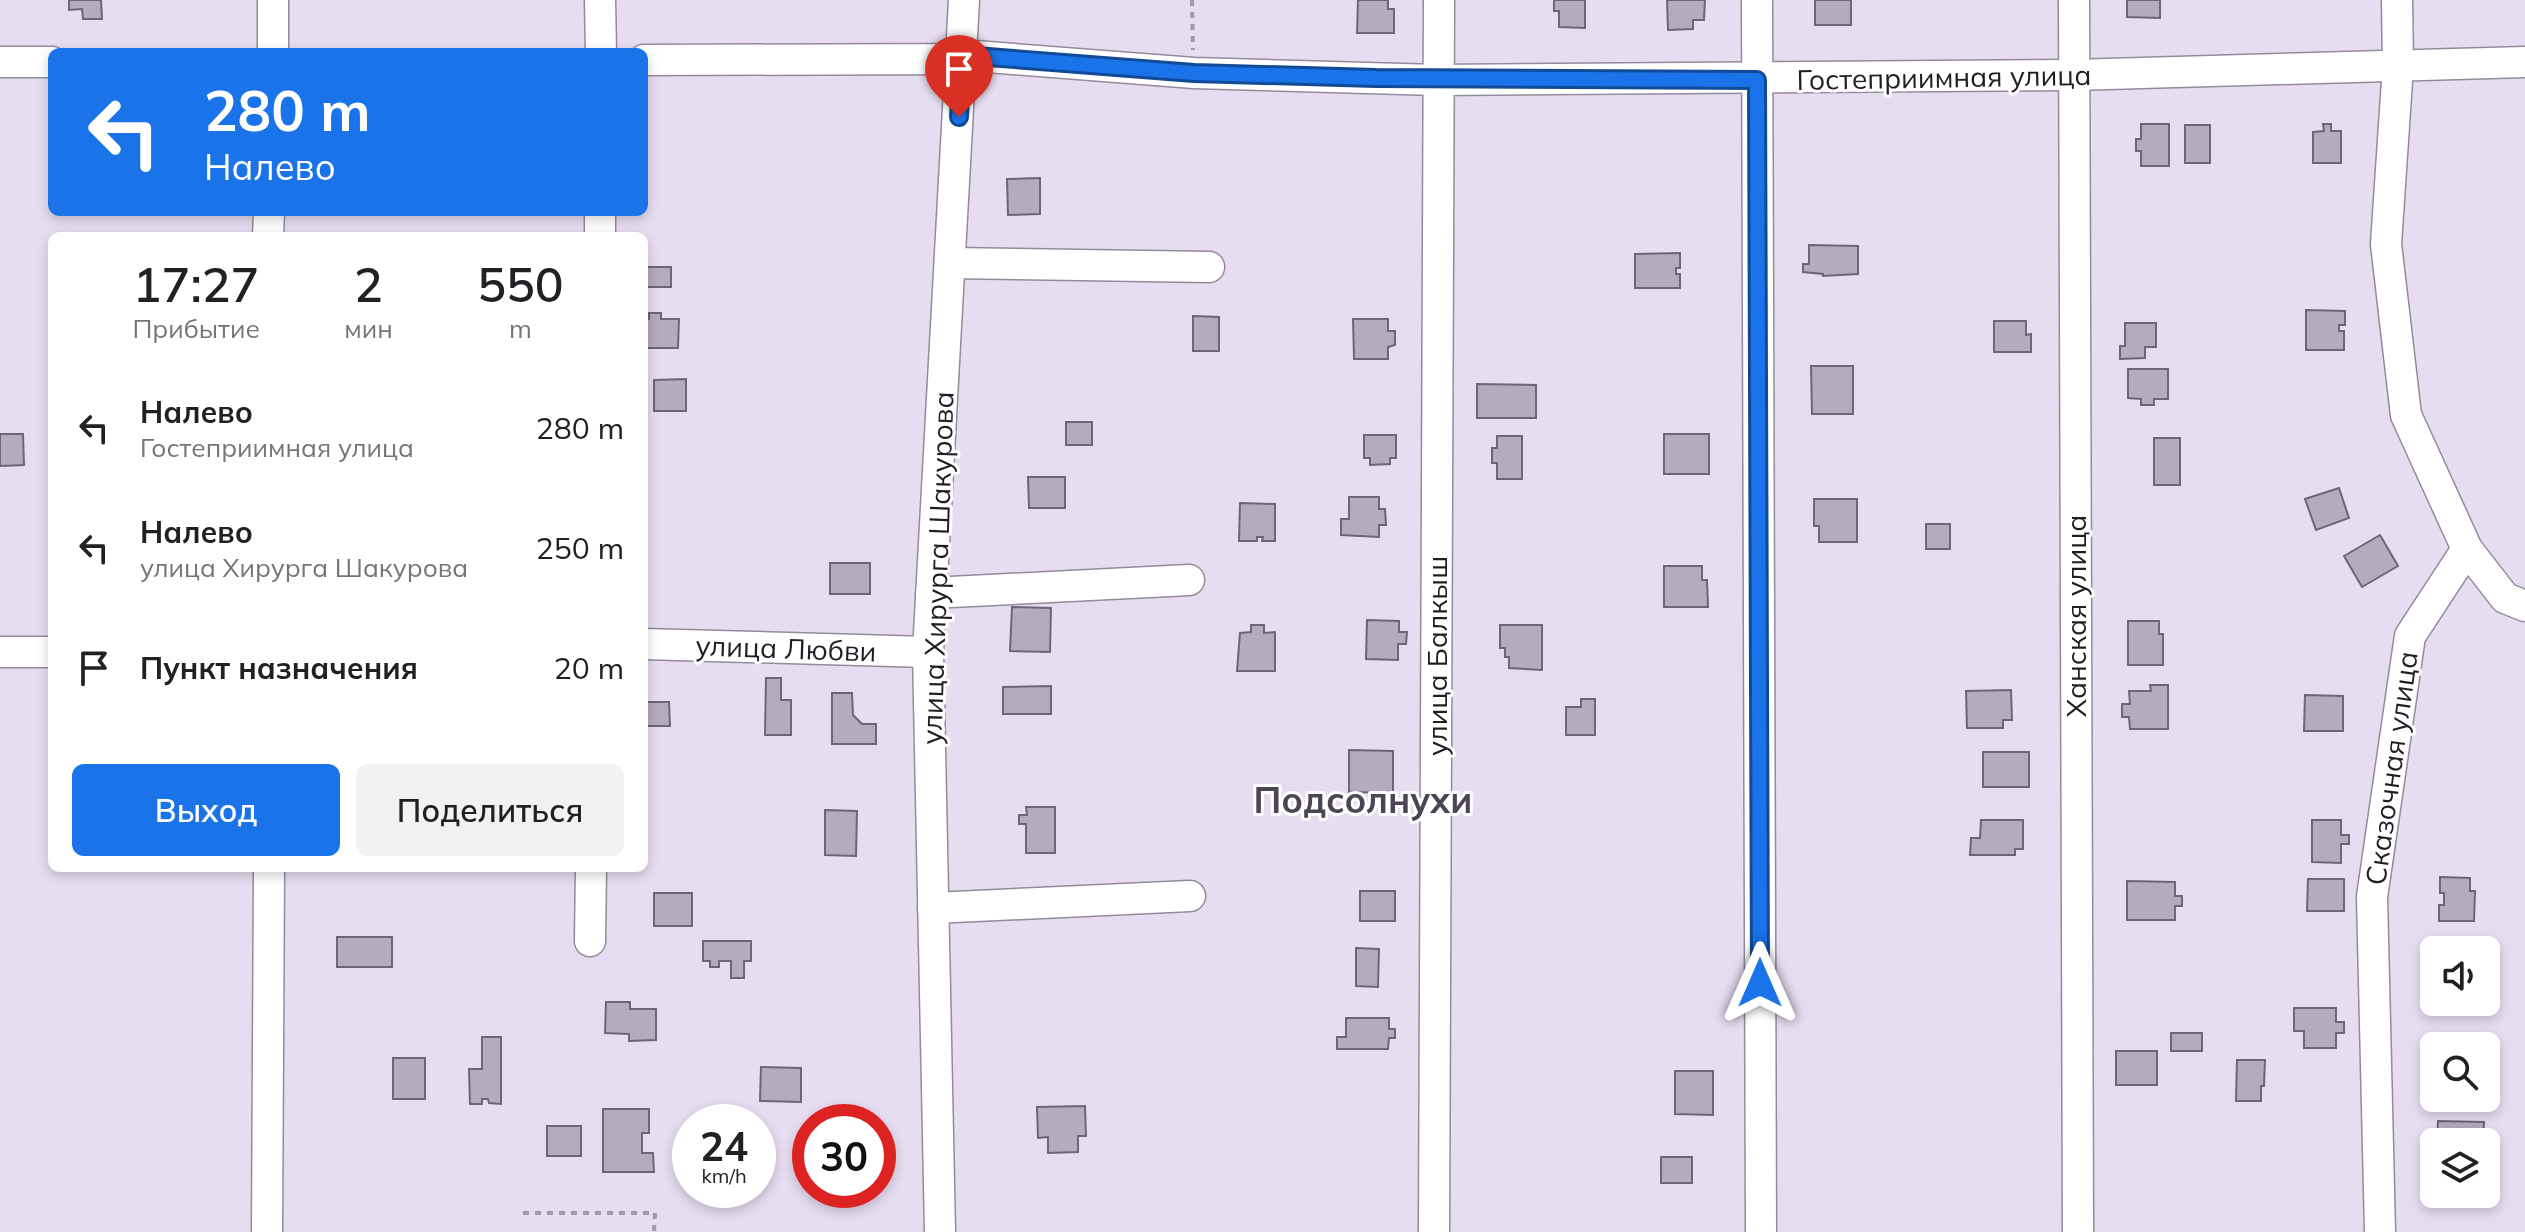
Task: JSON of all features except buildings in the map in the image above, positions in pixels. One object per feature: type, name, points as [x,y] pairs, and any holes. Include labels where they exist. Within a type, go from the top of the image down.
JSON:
[{"type":"street","points":[[273,0],[273,48]]},
{"type":"street","points":[[600,0],[601,48]]},
{"type":"street","name":"улица Хирурга Шакурова","points":[[940,1232],[928,652],[964,0]]},
{"type":"street","name":"улица Балкыш","points":[[1434,1232],[1439,0]]},
{"type":"street","points":[[1757,0],[1761,1232]]},
{"type":"street","name":"Ханская улица","points":[[2074,0],[2078,1232]]},
{"type":"street","points":[[2397,0],[2398,66],[2386,244],[2406,415],[2467,549],[2505,598],[2525,606]]},
{"type":"street","name":"Гостеприимная улица","points":[[648,60],[962,59],[975,56],[1194,73],[1437,80],[1757,80],[2073,75],[2525,62]]},
{"type":"street","points":[[0,62],[48,62]]},
{"type":"street","points":[[950,263],[1209,267]]},
{"type":"street","name":"Сказочная улица","points":[[2380,1232],[2372,897],[2410,636],[2467,549]]},
{"type":"street","points":[[931,593],[1189,580]]},
{"type":"street","name":"улица Любви","points":[[648,644],[928,652]]},
{"type":"street","points":[[0,652],[48,652]]},
{"type":"street","points":[[267,1232],[269,872]]},
{"type":"street","points":[[590,941],[591,872]]},
{"type":"street","points":[[933,908],[1190,896]]},
{"type":"path","points":[[1192,0],[1194,73]]},
{"type":"path","points":[[523,1213],[655,1213],[654,1232]]},
{"type":"district","name":"Подсолнухи","points":[[1363,799]]},
{"type":"route","points":[[959,117],[962,59],[975,56],[1194,73],[1437,80],[1757,80],[1760,983]]}]
